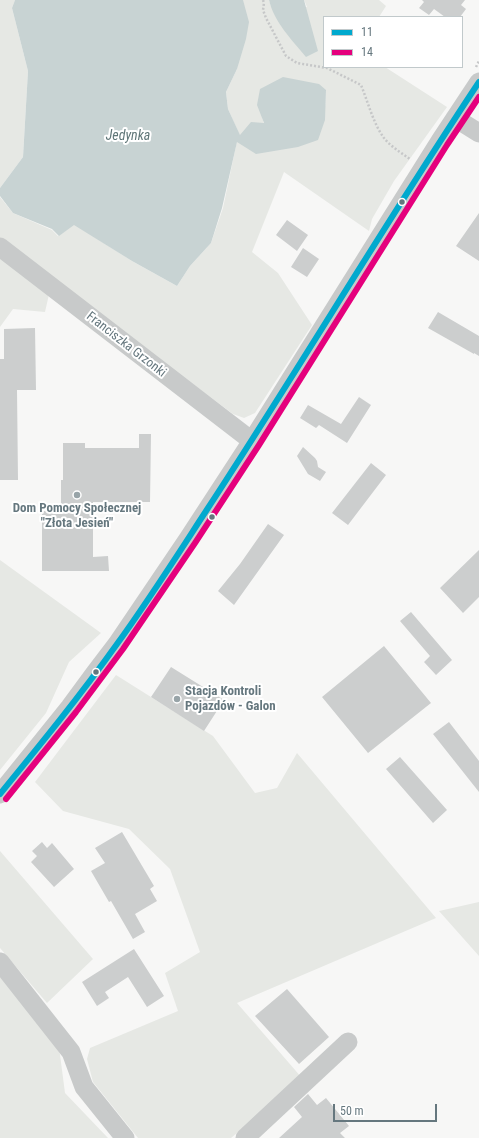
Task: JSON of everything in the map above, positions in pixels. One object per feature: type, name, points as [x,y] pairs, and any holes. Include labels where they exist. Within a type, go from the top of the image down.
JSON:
[{"type":"street","points":[[0,794],[70,707],[117,644],[188,539],[252,441],[423,168],[479,82]]},
{"type":"street","points":[[455,118],[479,134]]},
{"type":"street","name":"Franciszka Grzonki","points":[[0,247],[252,441]]},
{"type":"street","points":[[0,962],[71,1052],[84,1087],[125,1138]]},
{"type":"street","points":[[245,1138],[348,1042]]},
{"type":"path","points":[[263,0],[263,10],[266,18],[286,56],[297,63],[323,67]]},
{"type":"path","points":[[327,68],[361,85],[377,126],[384,138],[397,150],[423,168]]},
{"type":"shaded area","points":[[0,0],[15,0],[12,8],[28,71],[23,157],[0,188]]},
{"type":"shaded area","points":[[242,0],[269,0],[271,6],[307,7],[304,0],[379,0],[386,6],[380,16],[323,16],[323,68],[387,68],[447,107],[394,181],[372,219],[369,231],[284,172],[252,252],[278,273],[312,325],[255,413],[244,418],[233,414],[0,240],[0,197],[13,213],[52,230],[58,236],[74,224],[132,261],[177,286],[190,266],[211,243],[223,208],[237,141],[325,107],[326,90],[262,117],[264,124],[240,136],[228,109],[226,92],[237,69]]},
{"type":"shaded area","points":[[0,252],[50,290],[45,312],[13,309],[0,327]]},
{"type":"shaded area","points":[[0,560],[101,633],[69,662],[46,713],[0,770]]},
{"type":"shaded area","points":[[116,675],[213,736],[255,793],[277,788],[297,753],[436,918],[237,1003],[302,1078],[231,1138],[138,1138],[93,1082],[87,1059],[90,1048],[178,1011],[165,973],[200,952],[170,869],[129,829],[63,811],[35,782]]},
{"type":"shaded area","points":[[0,851],[93,959],[47,1003],[0,948]]},
{"type":"shaded area","points":[[479,902],[479,956],[439,911]]},
{"type":"shaded area","points":[[0,971],[59,1047],[65,1093],[108,1138],[0,1138]]},
{"type":"water","name":"Jedynka","points":[[15,0],[243,0],[249,22],[246,39],[237,69],[226,92],[228,109],[240,135],[251,122],[264,123],[257,105],[260,89],[283,77],[319,84],[326,90],[325,120],[318,140],[298,147],[256,154],[237,142],[222,208],[211,243],[190,266],[177,286],[132,261],[74,225],[59,236],[52,229],[13,213],[0,196],[0,188],[23,157],[28,71],[12,8]]},
{"type":"water","points":[[269,0],[304,0],[318,51],[306,57],[279,23],[271,8]]},
{"type":"building","points":[[422,0],[465,0],[461,5],[466,9],[461,16],[444,16],[434,9],[429,15],[419,8],[424,2]]},
{"type":"building","points":[[479,213],[479,261],[456,246]]},
{"type":"building","points":[[287,220],[308,235],[297,251],[276,235]]},
{"type":"building","points":[[303,248],[319,259],[307,277],[291,267]]},
{"type":"building","points":[[438,312],[479,336],[479,356],[428,328]]},
{"type":"building","points":[[35,328],[36,390],[17,390],[18,480],[0,480],[0,359],[4,359],[4,329]]},
{"type":"building","points":[[359,397],[371,405],[347,443],[319,425],[316,428],[300,418],[308,405],[341,424]]},
{"type":"building","name":"Dom Pomocy Społecznej \"Złota Jesień\"","points":[[139,434],[151,434],[150,502],[93,502],[93,557],[108,556],[109,571],[42,571],[42,511],[61,511],[63,443],[85,443],[85,448],[139,448]]},
{"type":"building","points":[[303,447],[315,458],[318,467],[326,472],[320,481],[308,474],[297,456]]},
{"type":"building","points":[[371,463],[386,475],[348,525],[332,513]]},
{"type":"building","points":[[268,524],[284,535],[234,605],[218,591],[240,564]]},
{"type":"building","points":[[479,550],[479,597],[463,613],[440,588]]},
{"type":"building","points":[[411,612],[452,660],[436,675],[424,662],[430,656],[400,621]]},
{"type":"building","points":[[384,646],[431,703],[368,753],[322,697]]},
{"type":"building","name":"Stacja Kontroli Pojazdów - Galon","points":[[171,667],[224,700],[204,731],[151,697]]},
{"type":"building","points":[[449,722],[479,761],[479,792],[433,734]]},
{"type":"building","points":[[400,757],[447,810],[433,823],[386,769]]},
{"type":"building","points":[[122,832],[154,886],[150,889],[157,901],[135,914],[145,932],[133,939],[111,901],[109,902],[91,871],[105,863],[95,848]]},
{"type":"building","points":[[42,842],[47,848],[52,843],[74,869],[54,887],[31,862],[37,856],[32,851]]},
{"type":"building","points":[[134,949],[164,996],[147,1007],[128,977],[105,992],[109,998],[97,1006],[82,982]]},
{"type":"building","points":[[287,989],[329,1037],[299,1064],[255,1016]]},
{"type":"building","points":[[308,1094],[317,1105],[326,1098],[349,1126],[340,1133],[345,1138],[279,1138],[302,1117],[294,1107]]},
{"type":"transit line","name":"11","points":[[0,794],[89,682],[152,594],[479,82]]},
{"type":"transit line","name":"14","points":[[6,799],[76,712],[123,649],[195,543],[259,445],[447,145],[479,97]]},
{"type":"place","name":"Dom Pomocy Społecznej \"Złota Jesień\"","points":[[77,495]]},
{"type":"place","name":"Stacja Kontroli Pojazdów - Galon","points":[[177,699]]}]
